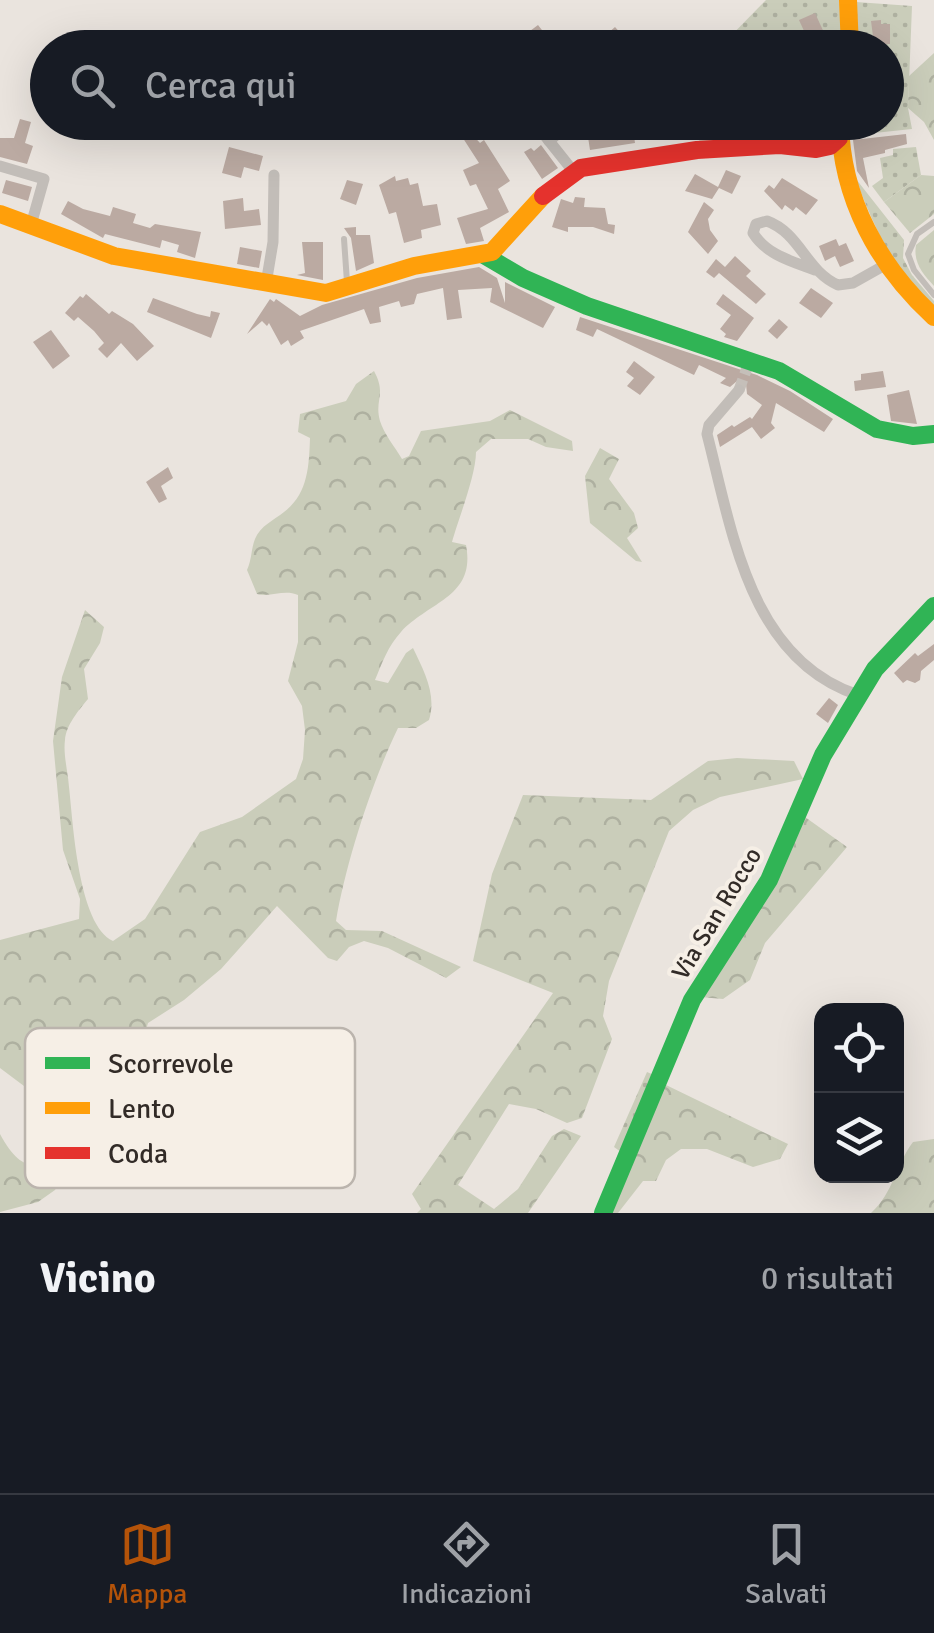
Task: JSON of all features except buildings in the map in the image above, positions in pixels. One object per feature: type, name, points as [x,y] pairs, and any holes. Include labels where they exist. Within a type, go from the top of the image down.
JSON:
[{"type":"street","points":[[848,0],[849,30]]},
{"type":"street","points":[[772,140],[775,145]]},
{"type":"street","points":[[0,214],[114,256],[315,293],[348,288],[414,266],[484,255],[499,248],[549,190],[573,171],[661,154],[798,140]]},
{"type":"street","points":[[832,140],[885,265],[902,288],[934,317]]},
{"type":"street","points":[[549,141],[573,171]]},
{"type":"street","points":[[0,166],[44,179],[31,226]]},
{"type":"street","points":[[266,284],[273,242],[274,174]]},
{"type":"street","points":[[814,270],[788,233],[767,221],[756,224],[753,233],[763,245],[832,283],[845,285],[885,265]]},
{"type":"street","points":[[484,255],[562,295],[808,386],[866,427],[917,438],[934,434]]},
{"type":"street","points":[[739,390],[709,425],[707,434],[742,566],[764,613],[787,648],[826,682],[858,695]]},
{"type":"street","name":"Via San Rocco","points":[[603,1213],[692,1000],[769,880],[815,773],[875,670],[934,606]]},
{"type":"lane","points":[[934,222],[917,234],[908,254],[914,270],[934,295]]},
{"type":"lane","points":[[344,239],[348,288]]},
{"type":"green space","points":[[766,0],[842,0],[843,30],[737,30]]},
{"type":"green space","points":[[856,2],[912,6],[908,108],[912,129],[904,130],[904,30],[857,30]]},
{"type":"green space","points":[[934,53],[934,140],[924,122],[908,108],[909,76]]},
{"type":"green space","points":[[699,140],[746,140],[701,144]]},
{"type":"green space","points":[[916,147],[921,175],[884,202],[872,186],[883,178],[880,158],[893,155],[893,149]]},
{"type":"green space","points":[[921,175],[934,176],[934,214],[910,233],[884,202]]},
{"type":"green space","points":[[856,179],[904,240],[903,258],[934,306],[907,278],[887,248]]},
{"type":"green space","points":[[934,230],[934,286],[920,268],[915,251],[916,245]]},
{"type":"green space","points":[[374,371],[380,386],[380,421],[402,459],[409,456],[421,431],[490,421],[510,410],[572,441],[573,451],[546,447],[528,439],[491,439],[476,452],[452,542],[466,545],[464,576],[448,596],[401,632],[375,680],[388,683],[413,648],[428,683],[431,711],[429,720],[416,728],[398,728],[388,749],[353,848],[336,921],[346,930],[382,931],[461,967],[446,978],[388,948],[364,941],[349,947],[337,961],[328,958],[277,906],[221,969],[148,1023],[147,1028],[25,1028],[25,1087],[0,1068],[0,940],[79,919],[80,899],[63,850],[53,741],[62,677],[85,610],[104,627],[100,643],[84,669],[88,699],[68,729],[65,757],[75,847],[85,894],[101,931],[113,941],[145,919],[200,832],[242,817],[296,779],[303,759],[305,730],[302,706],[288,681],[298,642],[298,595],[257,594],[247,570],[257,534],[292,505],[303,488],[310,438],[298,432],[300,414],[346,401],[356,384]]},
{"type":"green space","points":[[600,448],[619,459],[609,479],[634,513],[638,528],[627,538],[642,562],[590,523],[585,476]]},
{"type":"green space","points":[[708,761],[794,761],[803,779],[720,797],[693,810],[669,831],[609,981],[603,1016],[612,1039],[582,1118],[567,1123],[536,1109],[509,1104],[458,1185],[494,1209],[518,1189],[552,1136],[564,1129],[581,1136],[528,1213],[417,1213],[421,1209],[412,1194],[553,993],[473,961],[492,874],[523,795],[651,800]]},
{"type":"green space","points":[[805,817],[847,847],[765,943],[750,980],[723,999],[700,997],[771,888]]},
{"type":"green space","points":[[647,1072],[654,1075],[621,1152],[614,1147]]},
{"type":"green space","points":[[664,1084],[788,1144],[780,1159],[753,1167],[707,1149],[681,1149],[666,1160],[656,1181],[643,1181],[618,1213],[608,1213]]},
{"type":"green space","points":[[0,1134],[25,1163],[25,1188],[56,1188],[38,1202],[0,1212]]},
{"type":"green space","points":[[934,1139],[934,1213],[871,1213],[891,1183],[904,1183],[904,1157],[913,1142]]},
{"type":"tunnel","points":[[739,390],[747,368]]},
{"type":"traffic: fast","points":[[484,255],[523,278],[587,306],[779,371],[877,429],[913,436],[934,434]]},
{"type":"traffic: fast","points":[[603,1213],[692,1000],[769,880],[823,755],[875,669],[934,606]]},
{"type":"traffic: slow","points":[[848,0],[849,30]]},
{"type":"traffic: slow","points":[[841,140],[847,178],[867,229],[896,276],[934,317]]},
{"type":"traffic: slow","points":[[0,214],[114,256],[326,293],[414,266],[492,252],[543,196]]},
{"type":"traffic: jam","points":[[543,196],[581,168],[697,150],[780,145],[816,149],[837,140]]}]
